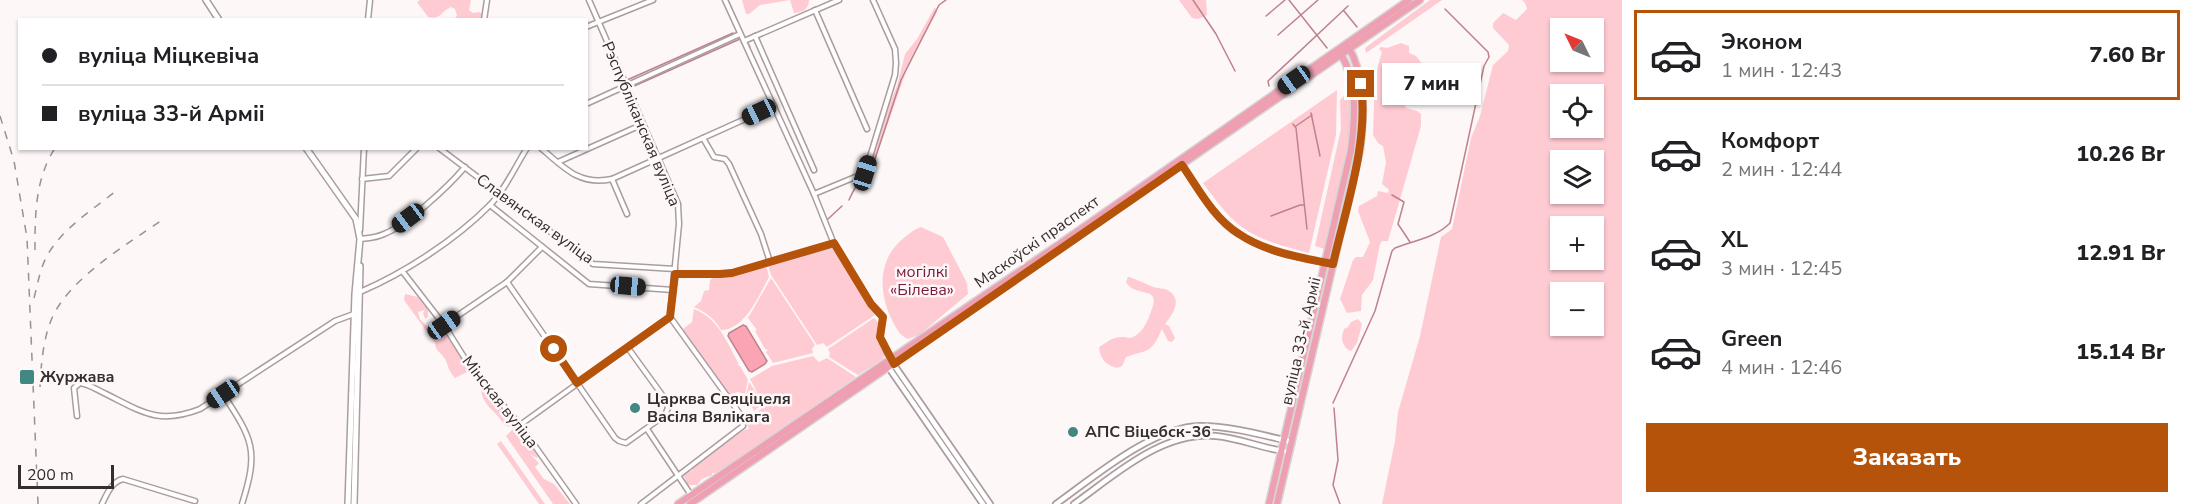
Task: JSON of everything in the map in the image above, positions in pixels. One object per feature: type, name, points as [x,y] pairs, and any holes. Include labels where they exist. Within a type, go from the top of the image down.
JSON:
[{"type":"main road","points":[[206,0],[218,18]]},
{"type":"main road","name":"Маскоўскі праспект","points":[[678,504],[692,500],[891,364],[1340,52],[1409,0]]},
{"type":"main road","name":"Маскоўскі праспект","points":[[1348,46],[1420,0]]},
{"type":"main road","name":"вуліца 33-й Арміі","points":[[1277,504],[1359,149],[1363,108],[1358,63],[1348,46]]},
{"type":"main road","name":"вуліца 33-й Арміі","points":[[1269,504],[1351,150],[1352,93],[1348,65],[1340,52]]},
{"type":"main road","points":[[307,150],[353,214],[360,231],[354,504]]},
{"type":"main road","points":[[348,504],[357,314]]},
{"type":"main road","points":[[1302,358],[1305,363],[1310,361]]},
{"type":"main road","points":[[1300,367],[1305,364],[1309,369]]},
{"type":"street","points":[[369,18],[370,0]]},
{"type":"street","points":[[484,18],[487,0]]},
{"type":"street","name":"Рэспубліканская вуліца","points":[[589,0],[674,193],[679,214],[670,317]]},
{"type":"street","points":[[588,26],[653,0]]},
{"type":"street","points":[[725,0],[814,194],[834,243],[871,304],[883,317],[880,337],[891,364],[967,476],[983,504]]},
{"type":"street","points":[[744,41],[838,0]]},
{"type":"street","points":[[814,194],[865,173],[895,75],[895,49],[873,0]]},
{"type":"street","points":[[815,10],[867,129]]},
{"type":"street","points":[[588,103],[740,34]]},
{"type":"street","points":[[755,36],[814,170]]},
{"type":"street","points":[[543,150],[557,162],[587,181],[612,178],[774,106]]},
{"type":"street","points":[[588,148],[642,124]]},
{"type":"street","points":[[703,138],[714,157],[725,159],[729,164],[761,234],[770,262]]},
{"type":"street","points":[[360,231],[364,150]]},
{"type":"street","points":[[362,179],[390,176],[415,150]]},
{"type":"street","name":"Славянская вуліца","points":[[442,150],[593,264],[720,274],[834,243]]},
{"type":"street","points":[[357,293],[403,272],[490,205],[526,150]]},
{"type":"street","points":[[557,162],[584,150]]},
{"type":"street","points":[[1181,162],[1218,216],[1239,235],[1276,251],[1333,264]]},
{"type":"street","points":[[360,239],[381,236],[390,232],[454,180],[465,167]]},
{"type":"street","points":[[612,178],[627,214]]},
{"type":"street","name":"Славянская вуліца","points":[[490,205],[589,284],[673,290]]},
{"type":"street","points":[[444,325],[507,282],[537,255],[542,247]]},
{"type":"street","name":"Мінская вуліца","points":[[403,272],[444,325],[469,364],[520,425],[576,504]]},
{"type":"street","points":[[507,282],[619,441],[626,443],[667,413],[667,403],[628,348]]},
{"type":"street","points":[[76,416],[74,388],[80,383],[145,414],[172,417],[188,414],[200,409],[334,321],[357,314]]},
{"type":"street","points":[[520,425],[670,317],[744,423],[741,429],[641,504]]},
{"type":"street","points":[[223,394],[245,428],[253,453],[251,478],[243,504]]},
{"type":"street","points":[[1056,504],[1143,444],[1160,436],[1201,426],[1211,426],[1292,442]]},
{"type":"street","points":[[1201,426],[1205,431],[1202,436]]},
{"type":"street","points":[[1211,426],[1207,432],[1211,436]]},
{"type":"street","points":[[647,429],[679,475],[692,500]]},
{"type":"street","points":[[1074,504],[1150,452],[1178,440],[1211,436],[1289,452]]},
{"type":"street","points":[[967,476],[990,504]]},
{"type":"street","points":[[102,504],[110,487],[116,480],[123,478],[195,501]]},
{"type":"street","points":[[1093,478],[1093,484],[1100,486]]},
{"type":"street","points":[[1084,484],[1091,486],[1090,493]]},
{"type":"green space","points":[[420,0],[471,0],[469,10],[483,14],[482,18],[455,18],[457,16],[455,9],[451,7],[432,18],[428,17],[417,2]]},
{"type":"green space","points":[[742,0],[790,0],[760,5],[746,14]]},
{"type":"green space","points":[[790,0],[809,0],[804,10],[794,13]]},
{"type":"green space","points":[[1179,0],[1206,0],[1207,15],[1198,19],[1192,18]]},
{"type":"green space","points":[[1430,0],[1442,0],[1366,53],[1365,48]]},
{"type":"green space","points":[[1522,0],[1622,0],[1622,504],[1382,504],[1395,441],[1398,412],[1420,336],[1441,237],[1452,229],[1471,138],[1480,116],[1493,65],[1508,51],[1509,45],[1493,28],[1493,23],[1503,13],[1516,20],[1527,9]]},
{"type":"green space","points":[[935,7],[937,12],[908,66],[872,169],[870,167],[883,119],[897,86],[905,54],[917,39]]},
{"type":"green space","points":[[1401,43],[1409,46],[1409,53],[1416,56],[1430,74],[1427,80],[1426,101],[1416,105],[1409,102],[1404,103],[1406,108],[1421,114],[1421,126],[1388,241],[1382,241],[1380,244],[1373,280],[1362,295],[1361,311],[1347,313],[1340,299],[1353,260],[1356,257],[1363,257],[1370,242],[1358,211],[1359,206],[1377,196],[1378,191],[1388,193],[1389,190],[1382,184],[1386,162],[1383,146],[1373,135],[1375,75],[1382,52],[1379,49]]},
{"type":"green space","points":[[1355,65],[1359,97],[1358,144],[1333,252],[1330,251],[1355,143],[1357,98],[1352,66]]},
{"type":"green space","points":[[1337,90],[1336,135],[1309,253],[1247,231],[1226,213],[1203,183]]},
{"type":"green space","points":[[1348,92],[1351,126],[1348,147],[1325,249],[1315,246],[1341,129],[1340,100]]},
{"type":"green space","name":"могілкі «Білева»","points":[[921,227],[943,237],[967,283],[968,294],[919,335],[908,339],[899,332],[888,311],[883,277],[889,255],[896,246]]},
{"type":"green space","points":[[828,248],[834,249],[875,315],[827,347],[823,343],[817,345],[771,275],[768,265]]},
{"type":"green space","points":[[766,265],[769,277],[756,302],[737,324],[721,330],[710,316],[694,307],[701,301],[704,291],[709,290],[710,280],[713,278],[735,275]]},
{"type":"green space","points":[[1128,277],[1171,292],[1176,305],[1165,324],[1169,326],[1175,338],[1172,342],[1168,341],[1162,329],[1152,347],[1126,357],[1122,366],[1117,368],[1104,361],[1099,347],[1114,338],[1131,338],[1137,334],[1146,324],[1154,299],[1152,295],[1131,287],[1126,282]]},
{"type":"green space","points":[[771,278],[815,345],[812,349],[813,353],[773,363],[766,352],[768,350],[765,349],[755,331],[757,330],[748,318]]},
{"type":"green space","points":[[405,294],[418,297],[428,310],[428,317],[425,319],[423,313],[425,310],[418,312],[420,319],[428,328],[438,324],[478,380],[469,371],[455,378],[435,343],[404,300]]},
{"type":"green space","points":[[694,309],[710,319],[726,339],[739,364],[737,365],[740,366],[748,380],[745,394],[738,392],[728,395],[684,331],[683,329],[692,322]]},
{"type":"green space","points":[[874,318],[881,326],[878,339],[885,354],[883,359],[858,375],[829,357],[828,349]]},
{"type":"green space","points":[[1358,319],[1362,324],[1357,343],[1351,351],[1344,344],[1342,335],[1351,322]]},
{"type":"green space","points":[[813,356],[819,362],[827,358],[856,377],[728,466],[702,479],[697,485],[688,485],[683,474],[693,470],[691,468],[744,430],[749,429],[745,421],[761,409],[763,404],[760,399],[760,406],[754,411],[746,395],[749,382],[760,398],[750,379],[772,366]]},
{"type":"green space","points":[[484,387],[513,421],[510,427],[504,425],[484,400],[481,389]]},
{"type":"green space","points":[[518,428],[538,457],[530,454],[539,463],[535,467],[544,479],[554,484],[570,504],[553,504],[506,436],[513,429]]},
{"type":"green space","points":[[501,441],[545,504],[539,504],[497,444]]},
{"type":"shaded area","points":[[743,325],[746,326],[767,361],[752,372],[749,371],[728,336],[729,333]]},
{"type":"waterway","points":[[728,0],[744,36]]},
{"type":"waterway","points":[[849,200],[856,187],[867,179],[871,171],[901,80],[939,5],[946,0]]},
{"type":"waterway","points":[[1193,0],[1216,34],[1235,71]]},
{"type":"waterway","points":[[1266,16],[1285,0]]},
{"type":"waterway","points":[[1289,0],[1327,48]]},
{"type":"waterway","points":[[1278,35],[1318,0]]},
{"type":"waterway","points":[[1269,86],[1268,81],[1348,6]]},
{"type":"waterway","points":[[1333,403],[1375,311],[1392,251],[1432,235],[1450,223],[1484,66],[1489,57],[1488,52],[1445,9]]},
{"type":"waterway","points":[[1344,11],[1357,27]]},
{"type":"waterway","points":[[627,80],[733,33]]},
{"type":"waterway","points":[[632,87],[740,39]]},
{"type":"waterway","points":[[631,90],[639,109]]},
{"type":"waterway","points":[[1311,113],[1320,156]]},
{"type":"waterway","points":[[1296,126],[1312,115]]},
{"type":"waterway","points":[[1293,124],[1296,128],[1307,229]]},
{"type":"waterway","points":[[1392,195],[1404,202],[1398,224],[1410,242]]},
{"type":"waterway","points":[[1271,216],[1304,205]]},
{"type":"waterway","points":[[828,219],[842,206]]},
{"type":"waterway","points":[[1334,408],[1338,460],[1333,485],[1340,504]]},
{"type":"railway","points":[[0,116],[14,161],[27,238],[38,504]]},
{"type":"railway","points":[[35,250],[37,198],[43,172],[54,150]]},
{"type":"railway","points":[[34,298],[43,265],[55,244],[89,211],[117,190]]},
{"type":"railway","points":[[40,387],[46,335],[60,303],[100,263],[162,220]]},
{"type":"place","name":"Журжава","points":[[27,377]]},
{"type":"place","name":"Царква Свяціцеля Васіля Вялікага","points":[[635,408]]},
{"type":"place","name":"АПС Віцебск-36","points":[[1073,432]]},
{"type":"route","points":[[554,349],[577,383],[670,317],[675,274],[732,273],[834,243],[871,304],[883,317],[880,337],[894,364],[1182,165],[1218,216],[1239,235],[1283,253],[1333,264],[1359,149],[1363,108],[1361,84]]}]
